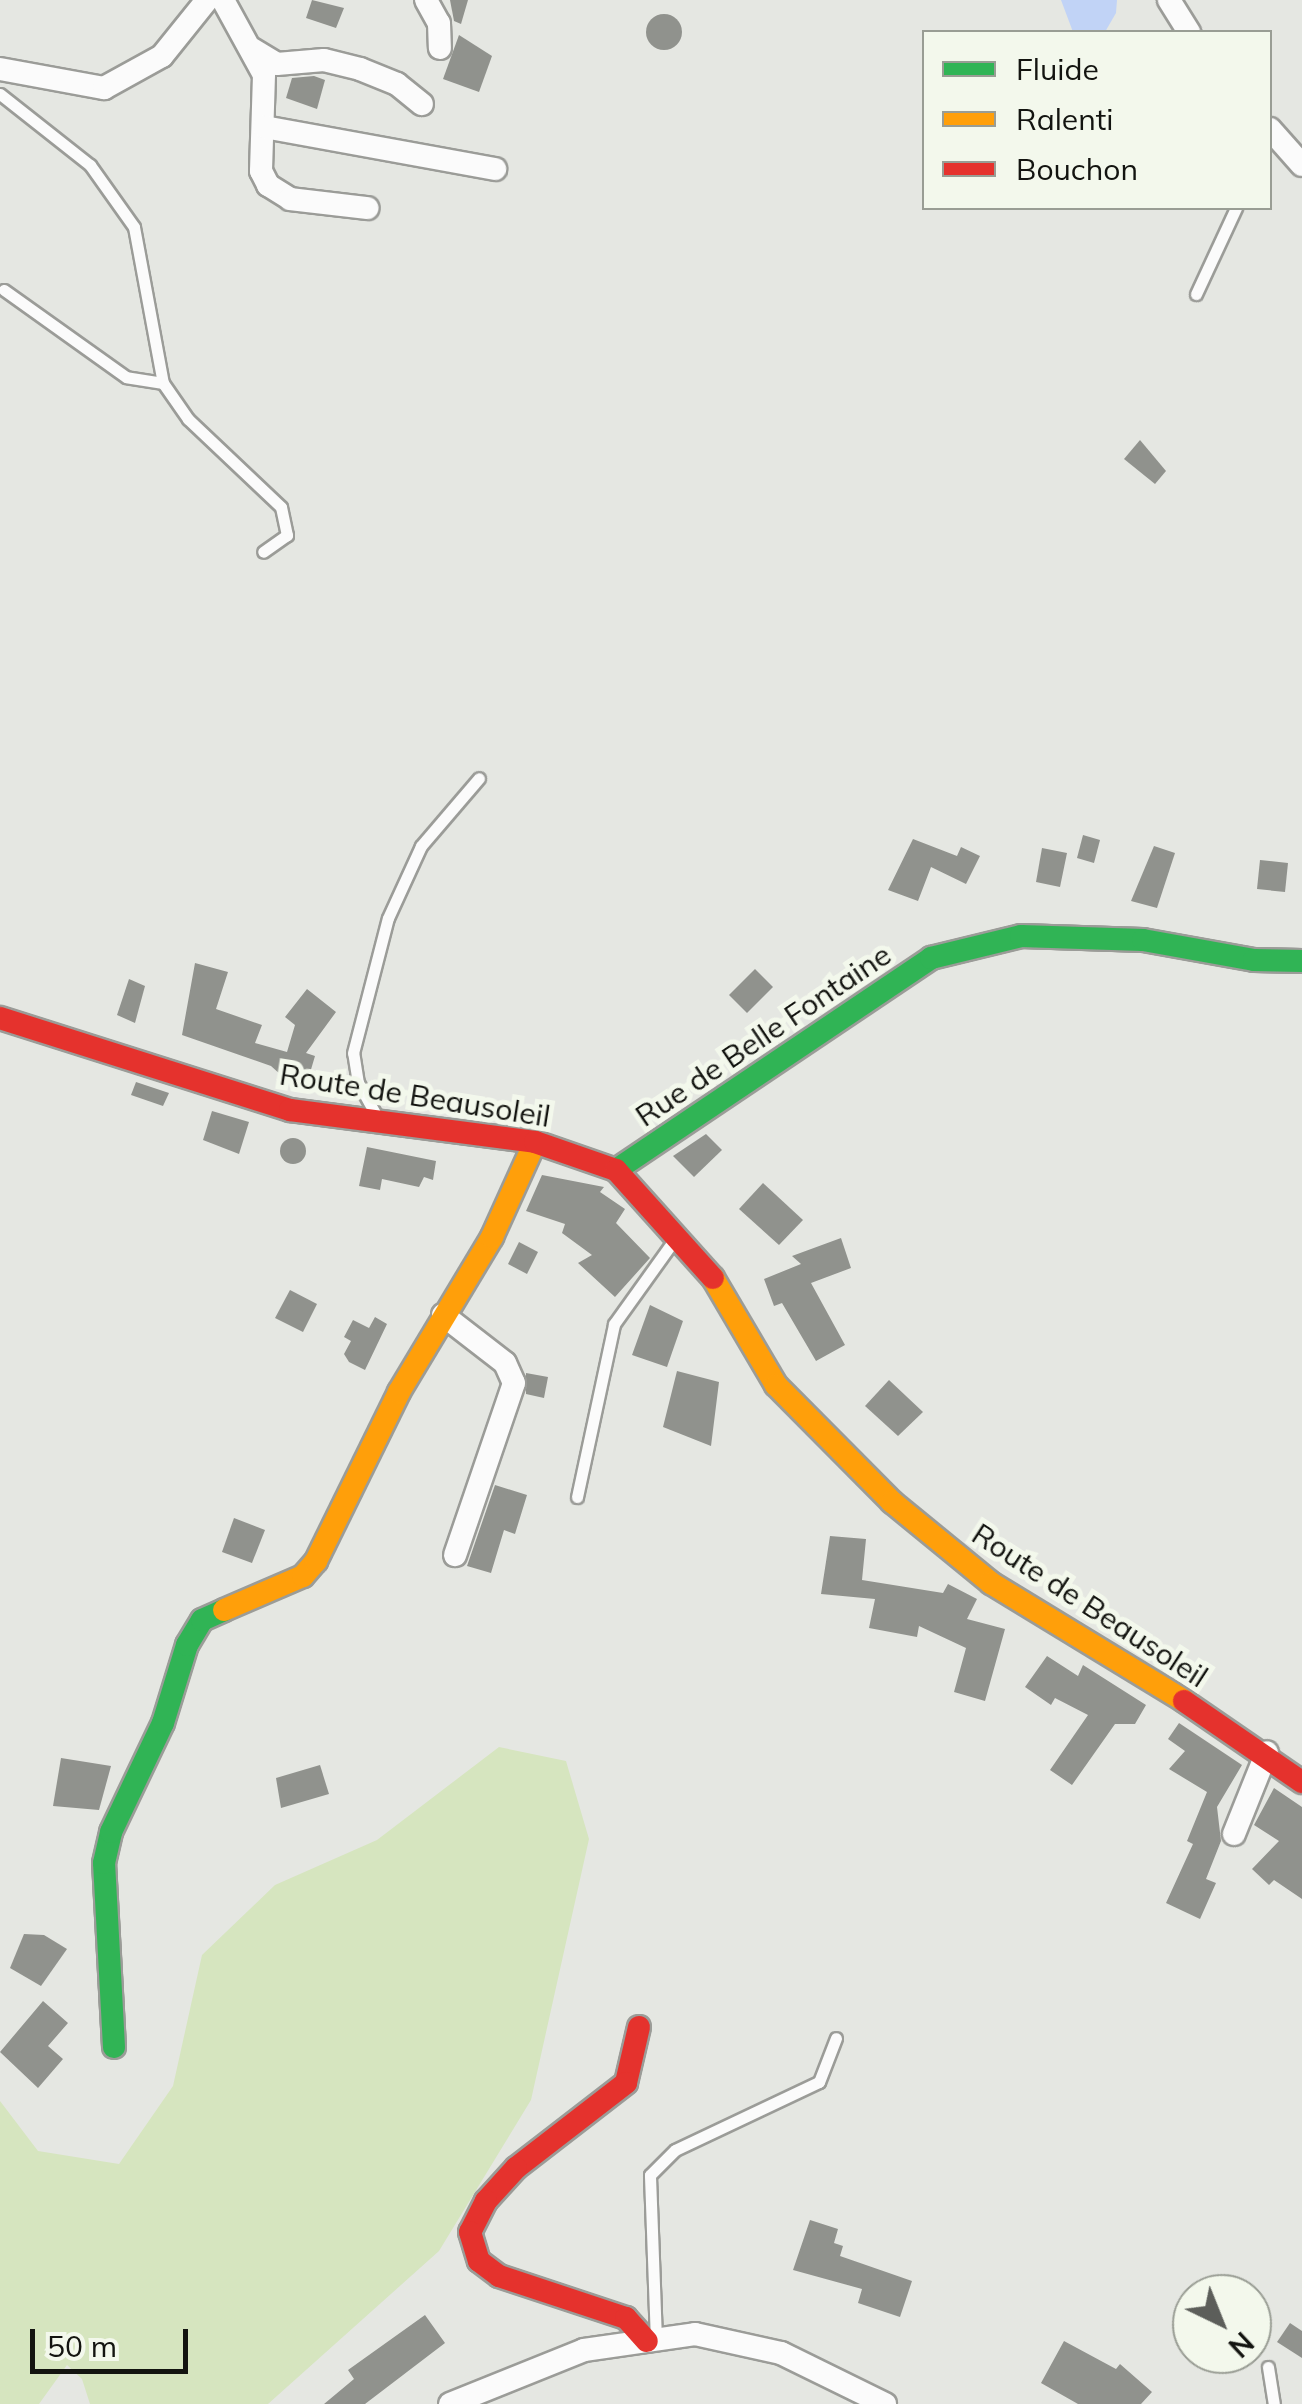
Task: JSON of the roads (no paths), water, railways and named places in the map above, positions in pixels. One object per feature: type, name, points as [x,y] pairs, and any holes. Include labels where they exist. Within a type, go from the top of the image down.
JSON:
[{"type":"street","points":[[0,68],[104,88],[162,56],[207,0]]},
{"type":"street","points":[[223,0],[264,75],[261,171],[273,191],[290,200],[367,208]]},
{"type":"street","points":[[426,0],[440,23],[440,48]]},
{"type":"street","points":[[1170,0],[1187,30]]},
{"type":"street","points":[[252,49],[276,64],[324,60],[360,69],[398,84],[422,104]]},
{"type":"street","points":[[264,126],[495,170]]},
{"type":"street","points":[[1272,130],[1302,165]]},
{"type":"street","name":"Rue de Belle Fontaine","points":[[616,1170],[930,958],[1022,936],[1144,940],[1302,962]]},
{"type":"street","name":"Route de Beausoleil","points":[[0,1018],[290,1110],[535,1142],[616,1170],[680,1232],[776,1385],[892,1502],[991,1583],[1267,1752],[1302,1782]]},
{"type":"street","points":[[114,2047],[104,1863],[111,1832],[164,1723],[187,1645],[202,1620],[294,1580],[316,1562],[363,1459],[443,1314],[492,1237],[535,1142]]},
{"type":"street","points":[[443,1314],[505,1363],[514,1382],[455,1555]]},
{"type":"street","points":[[1234,1834],[1267,1752]]},
{"type":"street","points":[[640,2027],[626,2084],[516,2168],[486,2201],[470,2232],[479,2262],[499,2276],[626,2318],[652,2341]]},
{"type":"street","points":[[450,2404],[584,2350],[695,2334],[780,2353],[885,2404]]},
{"type":"lane","points":[[0,94],[90,165],[134,227],[163,383],[206,438],[281,507],[287,535],[263,552]]},
{"type":"lane","points":[[1196,294],[1235,210]]},
{"type":"lane","points":[[4,290],[126,377],[163,383]]},
{"type":"lane","points":[[381,1123],[358,1083],[352,1053],[358,1026],[403,877],[479,778]]},
{"type":"lane","points":[[577,1497],[614,1324],[680,1232]]},
{"type":"lane","points":[[652,2341],[650,2175],[675,2150],[819,2082],[828,2072],[836,2038]]},
{"type":"lane","points":[[1269,2374],[1274,2404]]},
{"type":"water","points":[[1061,0],[1117,0],[1116,13],[1106,30],[1072,30]]}]
